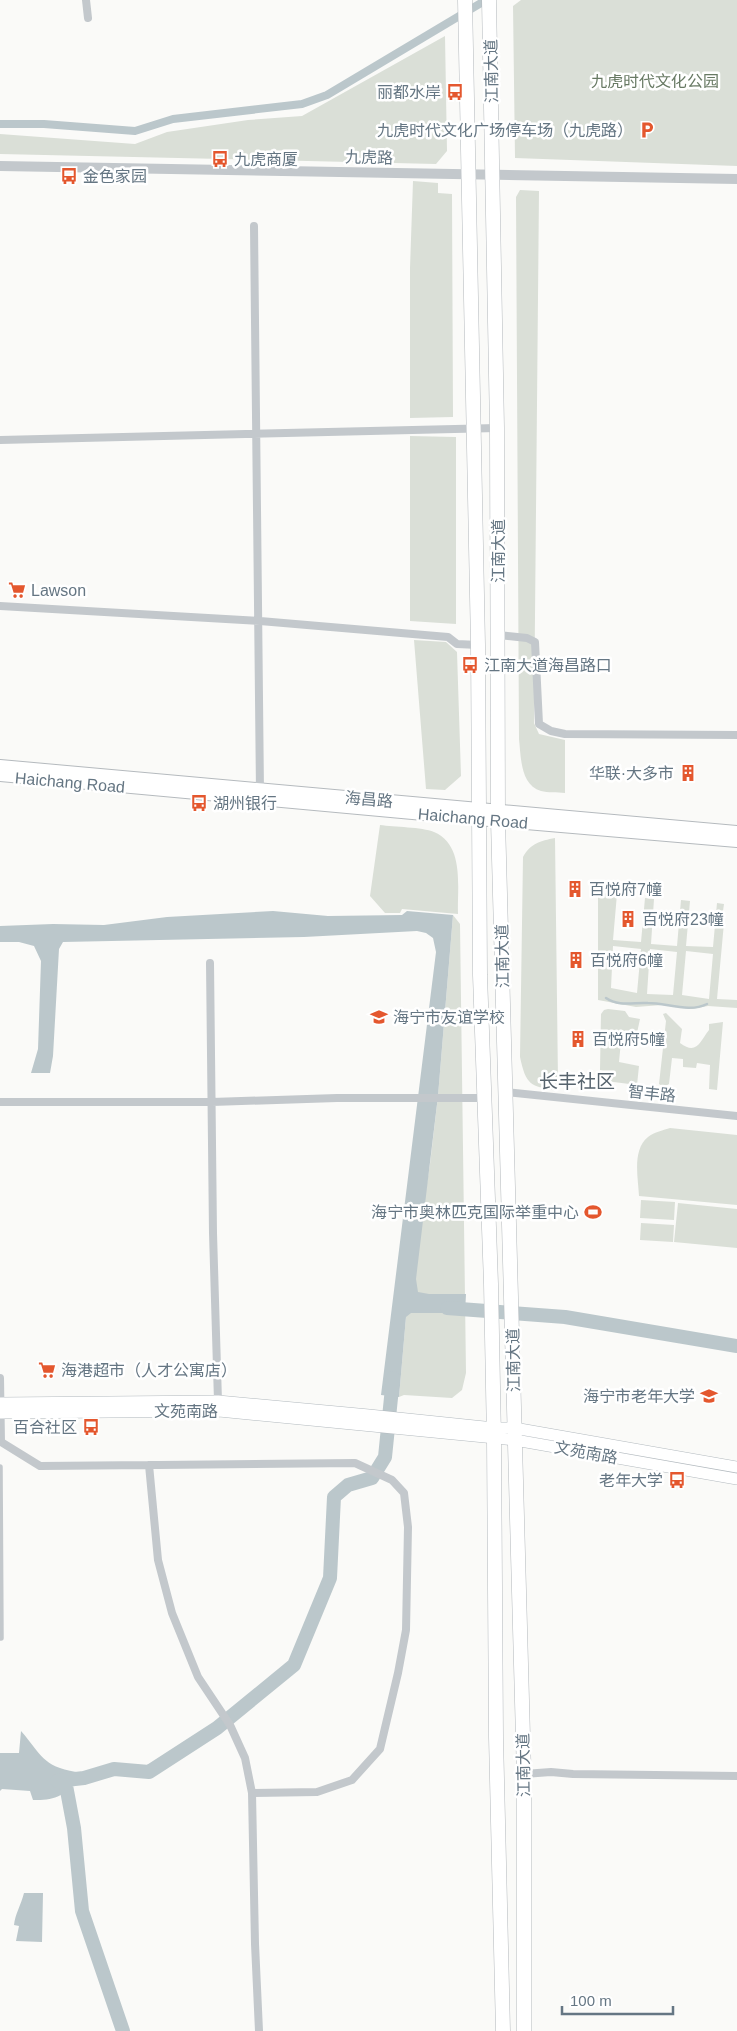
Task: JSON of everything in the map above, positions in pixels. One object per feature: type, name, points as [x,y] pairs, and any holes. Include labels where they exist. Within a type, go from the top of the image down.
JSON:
[{"type":"highway","name":"江南大道","points":[[465,0],[472,428],[478,645],[480,975],[491,1284],[496,1737],[503,2031]]},
{"type":"highway","name":"江南大道","points":[[489,0],[497,428],[499,816],[524,1774],[524,2031]]},
{"type":"main road","name":"海昌路","points":[[0,766],[260,794],[499,816],[737,832]]},
{"type":"main road","name":"Haichang Road","points":[[0,775],[260,794]]},
{"type":"main road","name":"Haichang Road","points":[[499,816],[737,840]]},
{"type":"main road","name":"文苑南路","points":[[1,1408],[218,1401],[404,1424],[515,1434],[737,1467]]},
{"type":"main road","name":"文苑南路","points":[[1,1408],[219,1410],[371,1420]]},
{"type":"main road","name":"文苑南路","points":[[515,1434],[737,1479]]},
{"type":"street","points":[[86,0],[88,18]]},
{"type":"street","name":"九虎路","points":[[0,166],[493,173],[737,179]]},
{"type":"street","points":[[254,226],[260,621],[260,794]]},
{"type":"street","points":[[0,440],[497,428]]},
{"type":"street","points":[[0,606],[260,621],[448,637],[457,644],[478,645]]},
{"type":"street","points":[[499,635],[527,638],[535,642],[539,724],[552,731],[565,734],[737,735]]},
{"type":"street","points":[[210,964],[212,1233],[218,1401]]},
{"type":"street","name":"智丰路","points":[[505,1092],[737,1116]]},
{"type":"street","points":[[0,1102],[212,1102],[337,1098],[485,1098]]},
{"type":"street","points":[[0,1378],[1,1442],[40,1466],[355,1463],[390,1479],[404,1493],[408,1526],[406,1630],[380,1749],[352,1780],[317,1792],[252,1793]]},
{"type":"street","points":[[149,1465],[158,1560],[172,1613],[198,1677],[230,1725],[245,1758],[252,1793],[259,2031]]},
{"type":"street","points":[[0,1467],[1,1638]]},
{"type":"street","points":[[524,1774],[551,1772],[573,1774],[737,1776]]},
{"type":"green space","name":"九虎时代文化公园","points":[[521,0],[737,0],[737,166],[515,158],[513,6]]},
{"type":"green space","points":[[445,36],[447,151],[436,164],[0,154],[0,134],[135,144],[167,132],[248,120],[302,116]]},
{"type":"green space","points":[[413,181],[438,183],[438,193],[452,194],[453,417],[410,418],[410,268]]},
{"type":"green space","points":[[520,190],[539,191],[534,723],[539,734],[565,740],[565,793],[541,791],[529,783],[521,761],[519,739],[516,197]]},
{"type":"green space","points":[[410,436],[456,437],[456,624],[410,621]]},
{"type":"green space","points":[[414,640],[446,642],[457,652],[461,776],[445,790],[426,789]]},
{"type":"green space","points":[[380,825],[429,830],[444,838],[451,847],[455,857],[458,880],[458,914],[402,909],[400,913],[385,913],[370,896]]},
{"type":"green space","points":[[555,838],[557,1091],[541,1088],[531,1083],[527,1079],[520,1057],[523,857],[536,843]]},
{"type":"green space","points":[[598,893],[617,894],[613,940],[641,942],[645,898],[654,899],[651,944],[677,946],[681,900],[690,901],[686,946],[713,947],[717,903],[724,904],[723,911],[725,912],[717,999],[737,1000],[737,1008],[708,1006],[692,1009],[662,1005],[636,1007],[598,1000]],"holes":[[[613,946],[641,949],[637,993],[611,988]],[[650,949],[677,952],[673,995],[647,994]],[[686,951],[713,954],[709,999],[682,995]]]},
{"type":"green space","points":[[453,915],[460,924],[466,1373],[462,1390],[452,1398],[404,1395],[399,1397],[406,1317],[430,1164],[438,1096]]},
{"type":"green space","points":[[604,1010],[625,1011],[629,1017],[640,1019],[637,1033],[622,1031],[619,1062],[639,1066],[637,1085],[606,1081],[606,1072],[600,1070],[601,1014]]},
{"type":"green space","points":[[666,1013],[682,1029],[680,1043],[690,1048],[698,1045],[709,1030],[709,1024],[723,1022],[717,1090],[709,1089],[710,1065],[697,1063],[696,1068],[683,1067],[683,1059],[672,1058],[669,1084],[664,1087],[659,1084],[666,1021],[663,1014]]},
{"type":"green space","points":[[670,1128],[737,1135],[737,1205],[639,1196],[637,1164],[643,1142],[650,1135]]},
{"type":"green space","points":[[641,1200],[675,1202],[674,1220],[640,1218]]},
{"type":"green space","points":[[678,1203],[737,1209],[737,1248],[674,1242]]},
{"type":"green space","points":[[641,1223],[674,1225],[673,1242],[640,1240]]},
{"type":"shaded area","points":[[273,911],[328,916],[402,915],[407,911],[453,915],[438,1096],[416,1279],[418,1292],[429,1294],[466,1294],[465,1313],[411,1313],[406,1317],[399,1397],[381,1395],[436,952],[433,938],[426,933],[417,931],[304,937],[63,942],[59,949],[53,1056],[50,1073],[31,1073],[38,1049],[41,961],[34,946],[19,942],[0,942],[0,926],[104,925],[167,917]]},
{"type":"shaded area","points":[[21,1731],[49,1763],[65,1770],[76,1772],[71,1786],[61,1795],[55,1798],[33,1800],[30,1791],[2,1789],[0,1791],[0,1753],[19,1753]]},
{"type":"shaded area","points":[[24,1893],[43,1893],[42,1942],[16,1941],[19,1926],[14,1925]]},
{"type":"waterway","points":[[0,124],[44,124],[135,131],[173,119],[302,104],[327,95],[486,0]]},
{"type":"waterway","points":[[606,998],[621,1003],[655,1003],[685,1008],[700,1007],[707,1004]]},
{"type":"waterway","points":[[447,1308],[565,1317],[737,1346]]},
{"type":"waterway","points":[[57,1781],[84,1778],[114,1769],[149,1772],[217,1728],[294,1665],[330,1578],[334,1497],[348,1485],[372,1478],[385,1457],[393,1378]]},
{"type":"waterway","points":[[65,1780],[74,1828],[82,1911],[123,2031]]},
{"type":"place","name":"丽都水岸","points":[[455,92]]},
{"type":"place","name":"九虎时代文化广场停车场（九虎路）","points":[[647,130]]},
{"type":"place","name":"九虎商厦","points":[[220,159]]},
{"type":"place","name":"金色家园","points":[[69,176]]},
{"type":"place","name":"Lawson","points":[[17,590]]},
{"type":"place","name":"江南大道海昌路口","points":[[470,665]]},
{"type":"place","name":"华联·大多市","points":[[688,773]]},
{"type":"place","name":"湖州银行","points":[[199,803]]},
{"type":"place","name":"百悦府7幢","points":[[575,889]]},
{"type":"place","name":"百悦府23幢","points":[[628,919]]},
{"type":"place","name":"百悦府6幢","points":[[576,960]]},
{"type":"place","name":"海宁市友谊学校","points":[[379,1017]]},
{"type":"place","name":"百悦府5幢","points":[[578,1039]]},
{"type":"place","name":"海宁市奥林匹克国际举重中心","points":[[593,1212]]},
{"type":"place","name":"海港超市（人才公寓店）","points":[[47,1370]]},
{"type":"place","name":"海宁市老年大学","points":[[709,1396]]},
{"type":"place","name":"百合社区","points":[[91,1427]]},
{"type":"place","name":"老年大学","points":[[677,1480]]},
{"type":"district","name":"长丰社区","points":[[577,1081]]}]
